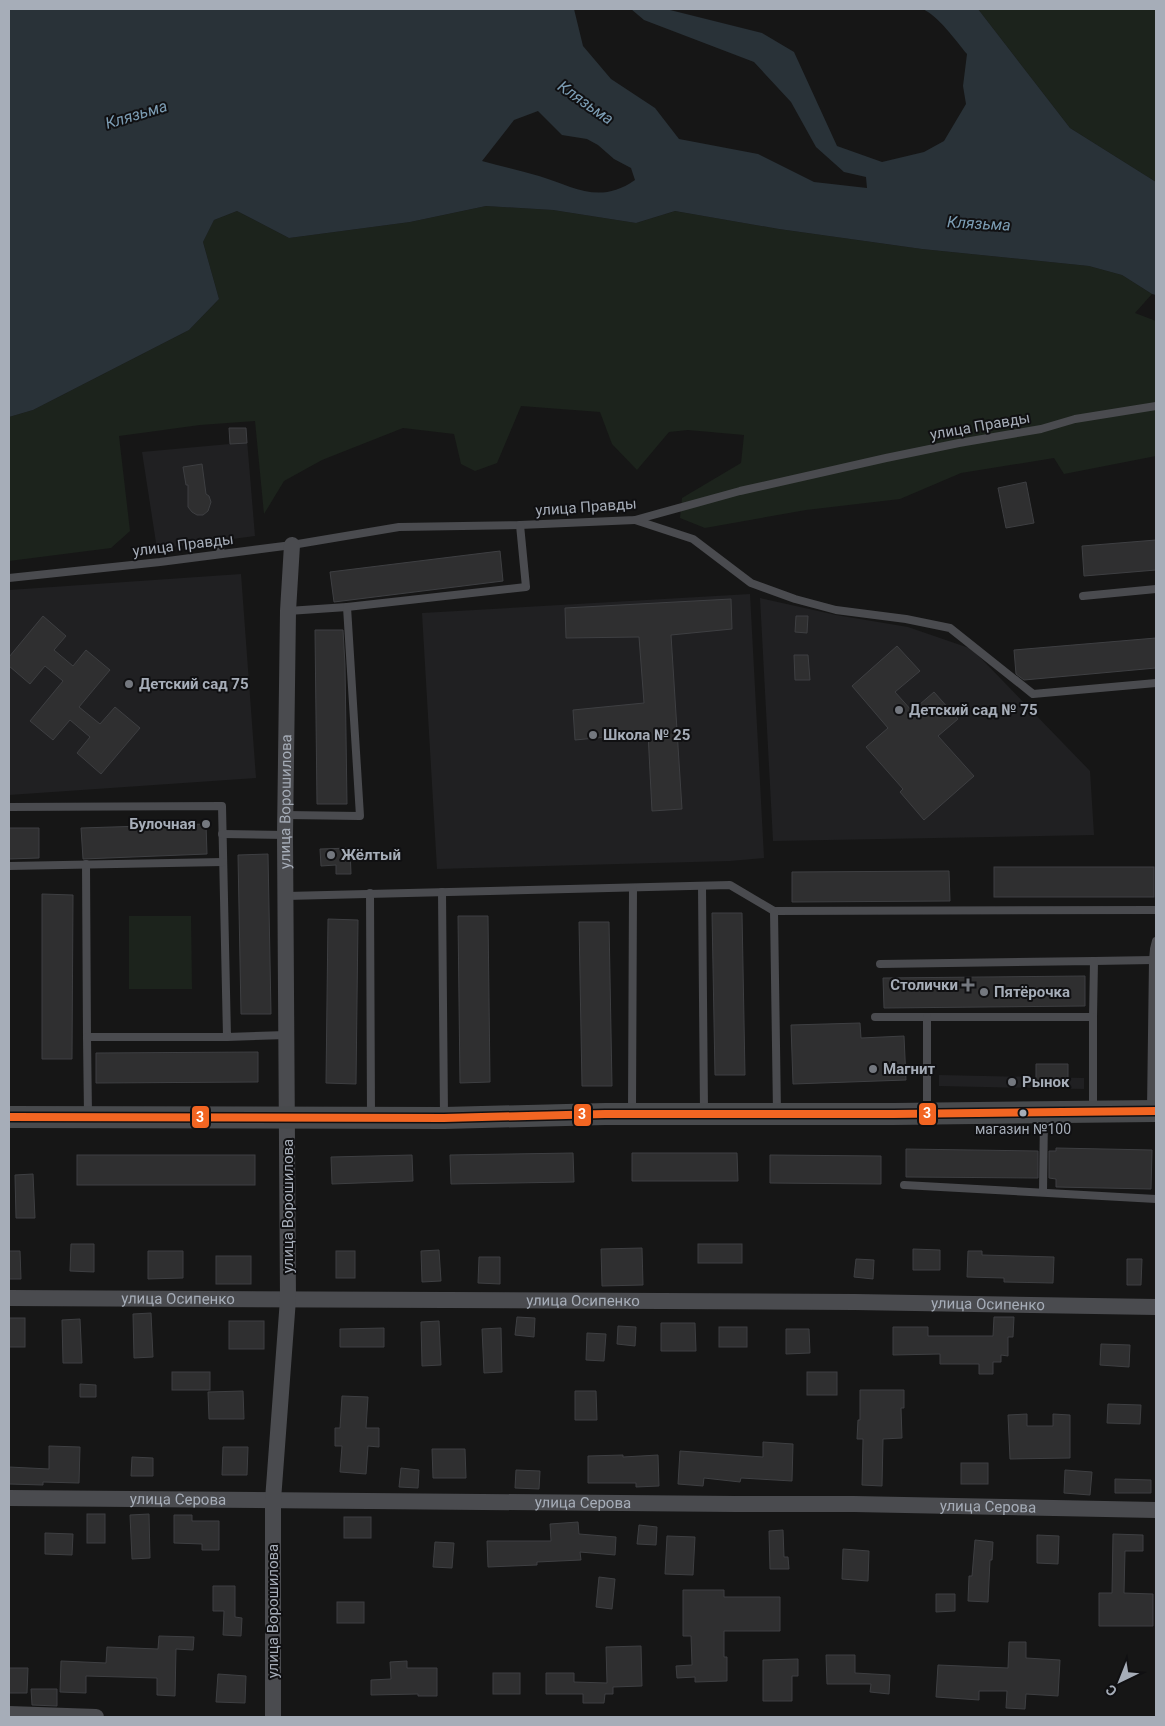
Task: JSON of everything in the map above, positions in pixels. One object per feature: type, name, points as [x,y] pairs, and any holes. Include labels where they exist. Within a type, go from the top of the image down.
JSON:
[{"type":"main road","points":[[9,1117],[287,1116],[444,1118],[632,1114],[777,1115],[1154,1111]]},
{"type":"street","name":"улица Ворошилова","points":[[273,1717],[273,1500],[288,1298],[285,835],[288,611],[292,545]]},
{"type":"street","name":"улица Осипенко","points":[[9,1298],[845,1302],[1156,1307]]},
{"type":"street","name":"улица Серова","points":[[9,1498],[854,1504],[1156,1510]]},
{"type":"street","points":[[14,1715],[96,1717]]},
{"type":"lane","name":"улица Правды","points":[[9,578],[160,562],[292,545],[399,527],[520,525],[635,520],[740,491],[886,458],[1040,429],[1076,419],[1156,406]]},
{"type":"lane","points":[[635,520],[693,538],[752,583],[795,599],[836,610],[906,619],[950,628],[1032,694],[1156,683]]},
{"type":"lane","points":[[288,611],[347,607],[526,587],[520,525]]},
{"type":"lane","points":[[219,541],[221,554]]},
{"type":"lane","points":[[1083,596],[1156,589]]},
{"type":"lane","points":[[286,815],[360,816],[347,607]]},
{"type":"lane","points":[[9,807],[222,806],[227,1037]]},
{"type":"lane","points":[[222,834],[285,835]]},
{"type":"lane","points":[[9,866],[223,862]]},
{"type":"lane","points":[[86,864],[88,1116]]},
{"type":"lane","points":[[286,896],[730,885],[774,910],[1156,910]]},
{"type":"lane","points":[[702,886],[704,1114]]},
{"type":"lane","points":[[632,1114],[633,888]]},
{"type":"lane","points":[[442,892],[444,1118]]},
{"type":"lane","points":[[370,893],[372,1117]]},
{"type":"lane","points":[[774,910],[777,1115]]},
{"type":"lane","points":[[1154,1111],[1153,960],[1156,941]]},
{"type":"lane","points":[[880,964],[1153,960]]},
{"type":"lane","points":[[1092,1112],[1094,961]]},
{"type":"lane","points":[[875,1017],[1093,1017]]},
{"type":"lane","points":[[927,1017],[927,1114]]},
{"type":"lane","points":[[87,1037],[287,1035]]},
{"type":"lane","points":[[1043,1192],[1044,1112]]},
{"type":"lane","points":[[904,1185],[1156,1199]]},
{"type":"shaded area","points":[[978,9],[1156,9],[1156,182],[1070,128]]},
{"type":"shaded area","points":[[486,206],[553,210],[636,223],[675,211],[779,229],[922,249],[1089,266],[1122,275],[1152,294],[1135,313],[1156,321],[1156,456],[1064,474],[1054,458],[961,473],[900,499],[806,510],[705,528],[680,518],[682,498],[741,463],[744,435],[688,430],[669,432],[637,470],[612,444],[600,412],[521,406],[497,463],[475,471],[461,464],[454,434],[403,428],[322,460],[284,481],[264,514],[255,421],[200,425],[119,436],[130,531],[111,548],[9,561],[9,417],[33,410],[189,330],[219,299],[203,242],[214,220],[237,211],[289,238],[410,222]]},
{"type":"shaded area","points":[[229,428],[246,428],[255,536],[157,549],[142,452],[230,444]]},
{"type":"shaded area","name":"Детский сад 75","points":[[241,574],[256,778],[9,795],[9,590]]},
{"type":"shaded area","name":"Школа № 25","points":[[750,594],[764,858],[730,861],[437,869],[422,613]]},
{"type":"shaded area","name":"Детский сад № 75","points":[[760,598],[836,615],[908,627],[972,649],[1090,771],[1094,835],[773,841]]},
{"type":"shaded area","points":[[129,916],[191,916],[192,989],[129,989]]},
{"type":"shaded area","name":"Рынок","points":[[939,1075],[1084,1078],[1084,1089],[939,1086]]},
{"type":"water","name":"Клязьма","points":[[9,9],[574,9],[583,46],[611,79],[655,108],[679,139],[758,154],[814,182],[867,188],[866,177],[844,172],[816,147],[791,102],[754,62],[644,20],[631,9],[666,9],[762,33],[794,52],[837,146],[882,162],[924,152],[944,141],[966,104],[963,86],[967,54],[940,22],[922,9],[978,9],[1070,128],[1156,182],[1156,295],[1122,275],[1089,266],[922,249],[779,229],[675,211],[636,223],[553,210],[486,206],[410,222],[289,238],[237,211],[214,220],[203,242],[219,299],[189,330],[33,410],[9,417]],"holes":[[[538,111],[562,135],[587,139],[598,145],[614,159],[631,168],[635,180],[610,191],[587,192],[539,176],[482,161],[514,120]]]},
{"type":"building","points":[[229,428],[246,428],[247,443],[230,444]]},
{"type":"building","points":[[202,464],[206,494],[211,502],[208,511],[203,515],[197,515],[188,507],[188,485],[186,485],[183,467]]},
{"type":"building","points":[[1026,482],[1034,523],[1006,528],[998,488]]},
{"type":"building","points":[[1156,540],[1156,570],[1084,576],[1082,546]]},
{"type":"building","points":[[500,551],[503,581],[334,602],[330,572]]},
{"type":"building","points":[[731,599],[732,629],[671,635],[682,809],[652,811],[648,733],[575,740],[573,710],[644,703],[639,637],[566,638],[565,608]]},
{"type":"building","points":[[43,616],[66,636],[54,650],[73,666],[86,650],[110,670],[79,707],[100,724],[115,707],[140,728],[101,774],[77,753],[90,737],[70,720],[53,740],[30,721],[63,681],[45,666],[30,684],[9,666],[9,657]]},
{"type":"building","points":[[796,616],[808,616],[807,633],[795,632]]},
{"type":"building","points":[[315,630],[343,630],[347,804],[317,804]]},
{"type":"building","points":[[1156,638],[1156,668],[1024,680],[1016,674],[1014,650]]},
{"type":"building","points":[[897,646],[920,671],[895,692],[912,711],[934,692],[958,719],[938,736],[974,776],[924,820],[900,792],[903,789],[866,747],[888,728],[852,686]]},
{"type":"building","points":[[794,655],[808,655],[810,680],[795,680]]},
{"type":"building","points":[[206,824],[207,854],[83,859],[81,828]]},
{"type":"building","points":[[9,828],[39,828],[39,858],[9,859]]},
{"type":"building","points":[[350,848],[351,874],[336,874],[336,865],[321,866],[320,849]]},
{"type":"building","points":[[268,854],[271,1014],[241,1014],[238,855]]},
{"type":"building","points":[[994,867],[1154,867],[1154,897],[994,897]]},
{"type":"building","points":[[949,871],[950,901],[792,902],[792,872]]},
{"type":"building","points":[[42,894],[73,895],[72,1059],[42,1059]]},
{"type":"building","points":[[712,913],[742,913],[745,1075],[715,1075]]},
{"type":"building","points":[[458,916],[488,916],[490,1082],[460,1083]]},
{"type":"building","points":[[328,919],[358,920],[356,1084],[326,1083]]},
{"type":"building","points":[[579,922],[609,922],[612,1086],[582,1086]]},
{"type":"building","name":"Пятёрочка","points":[[1085,976],[1085,1006],[884,1008],[883,978]]},
{"type":"building","points":[[860,1023],[861,1038],[904,1036],[906,1080],[793,1084],[791,1025]]},
{"type":"building","points":[[258,1052],[258,1082],[96,1083],[96,1053]]},
{"type":"building","points":[[1036,1064],[1068,1064],[1068,1085],[1036,1086]]},
{"type":"building","points":[[1056,1148],[1152,1150],[1151,1189],[1056,1187],[1056,1179],[1049,1178],[1049,1151],[1056,1151]]},
{"type":"building","points":[[906,1149],[1038,1151],[1038,1178],[906,1177]]},
{"type":"building","points":[[573,1153],[574,1182],[451,1184],[450,1155]]},
{"type":"building","points":[[632,1153],[737,1153],[738,1181],[632,1181]]},
{"type":"building","points":[[77,1155],[255,1155],[255,1185],[77,1185]]},
{"type":"building","points":[[412,1155],[413,1181],[332,1184],[331,1157]]},
{"type":"building","points":[[770,1155],[881,1156],[881,1184],[770,1183]]},
{"type":"building","points":[[33,1174],[35,1218],[16,1218],[15,1175]]},
{"type":"building","points":[[71,1244],[94,1244],[94,1272],[70,1271]]},
{"type":"building","points":[[698,1244],[742,1244],[742,1263],[698,1263]]},
{"type":"building","points":[[642,1248],[643,1285],[602,1286],[601,1249]]},
{"type":"building","points":[[913,1249],[940,1250],[940,1270],[913,1270]]},
{"type":"building","points":[[439,1250],[441,1281],[422,1282],[421,1251]]},
{"type":"building","points":[[9,1251],[20,1251],[21,1279],[9,1279]]},
{"type":"building","points":[[148,1251],[183,1251],[183,1278],[148,1279]]},
{"type":"building","points":[[336,1251],[355,1251],[355,1278],[336,1278]]},
{"type":"building","points":[[968,1251],[982,1251],[982,1255],[1054,1257],[1053,1283],[1004,1282],[1004,1278],[967,1277]]},
{"type":"building","points":[[216,1256],[251,1256],[251,1284],[216,1284]]},
{"type":"building","points":[[479,1257],[500,1257],[500,1284],[478,1283]]},
{"type":"building","points":[[856,1259],[874,1260],[873,1279],[854,1277]]},
{"type":"building","points":[[1127,1259],[1142,1259],[1141,1285],[1127,1285]]},
{"type":"building","points":[[151,1313],[153,1357],[134,1358],[133,1314]]},
{"type":"building","points":[[517,1317],[535,1318],[534,1337],[515,1335]]},
{"type":"building","points":[[994,1317],[1014,1317],[1013,1337],[1008,1337],[1008,1356],[1001,1355],[1001,1362],[993,1362],[993,1374],[979,1374],[979,1364],[940,1364],[940,1354],[893,1355],[893,1327],[928,1327],[928,1336],[993,1336]]},
{"type":"building","points":[[9,1318],[25,1318],[25,1347],[9,1347]]},
{"type":"building","points":[[80,1319],[82,1363],[63,1363],[62,1320]]},
{"type":"building","points":[[229,1321],[264,1321],[264,1349],[229,1349]]},
{"type":"building","points":[[439,1321],[441,1365],[422,1366],[421,1322]]},
{"type":"building","points":[[661,1323],[695,1323],[696,1351],[661,1351]]},
{"type":"building","points":[[618,1326],[636,1327],[635,1346],[617,1344]]},
{"type":"building","points":[[719,1327],[747,1327],[747,1347],[719,1347]]},
{"type":"building","points":[[384,1328],[384,1347],[340,1347],[340,1329]]},
{"type":"building","points":[[501,1328],[502,1372],[484,1373],[482,1329]]},
{"type":"building","points":[[786,1329],[809,1329],[810,1353],[786,1354]]},
{"type":"building","points":[[587,1333],[606,1334],[604,1361],[586,1360]]},
{"type":"building","points":[[1101,1344],[1130,1345],[1129,1367],[1100,1365]]},
{"type":"building","points":[[172,1372],[210,1372],[210,1390],[172,1390]]},
{"type":"building","points":[[807,1372],[837,1372],[837,1395],[807,1395]]},
{"type":"building","points":[[80,1384],[96,1385],[96,1397],[80,1397]]},
{"type":"building","points":[[860,1390],[904,1390],[904,1408],[901,1408],[902,1438],[883,1439],[882,1486],[862,1485],[863,1439],[857,1439],[858,1420],[860,1420]]},
{"type":"building","points":[[243,1391],[244,1419],[209,1419],[208,1392]]},
{"type":"building","points":[[575,1391],[596,1391],[597,1420],[575,1420]]},
{"type":"building","points":[[342,1396],[368,1397],[366,1428],[379,1428],[379,1447],[368,1446],[366,1474],[340,1472],[342,1446],[335,1446],[335,1428],[340,1428]]},
{"type":"building","points":[[1108,1404],[1141,1405],[1140,1424],[1107,1423]]},
{"type":"building","points":[[1027,1414],[1027,1426],[1053,1426],[1053,1414],[1070,1415],[1070,1458],[1010,1459],[1008,1415]]},
{"type":"building","points":[[763,1442],[793,1444],[792,1481],[741,1478],[740,1482],[704,1478],[703,1486],[678,1484],[680,1451],[763,1457]]},
{"type":"building","points":[[49,1446],[80,1447],[79,1483],[43,1482],[43,1485],[9,1484],[9,1467],[49,1469]]},
{"type":"building","points":[[223,1447],[248,1447],[247,1475],[222,1475]]},
{"type":"building","points":[[432,1449],[465,1449],[466,1478],[433,1478]]},
{"type":"building","points":[[623,1455],[623,1457],[658,1455],[659,1486],[636,1487],[636,1483],[588,1483],[588,1456]]},
{"type":"building","points":[[132,1457],[153,1458],[153,1476],[131,1476]]},
{"type":"building","points":[[961,1463],[988,1463],[988,1484],[961,1484]]},
{"type":"building","points":[[401,1468],[419,1470],[418,1488],[399,1487]]},
{"type":"building","points":[[516,1470],[540,1471],[539,1489],[515,1488]]},
{"type":"building","points":[[1065,1470],[1092,1472],[1090,1495],[1064,1493]]},
{"type":"building","points":[[1115,1479],[1151,1480],[1151,1493],[1115,1493]]},
{"type":"building","points":[[87,1514],[105,1514],[105,1543],[87,1543]]},
{"type":"building","points":[[149,1514],[150,1558],[132,1559],[130,1515]]},
{"type":"building","points":[[174,1515],[192,1515],[192,1521],[219,1521],[219,1550],[202,1550],[202,1544],[174,1543]]},
{"type":"building","points":[[344,1517],[371,1517],[371,1538],[344,1538]]},
{"type":"building","points":[[578,1522],[579,1534],[616,1537],[615,1555],[580,1552],[581,1560],[537,1562],[537,1565],[488,1567],[487,1541],[551,1541],[550,1524]]},
{"type":"building","points":[[639,1525],[657,1527],[656,1545],[637,1544]]},
{"type":"building","points":[[783,1530],[784,1557],[788,1557],[789,1569],[770,1569],[769,1531]]},
{"type":"building","points":[[45,1533],[73,1534],[72,1555],[45,1554]]},
{"type":"building","points":[[1113,1534],[1143,1535],[1143,1551],[1125,1551],[1124,1593],[1153,1594],[1153,1626],[1099,1626],[1099,1593],[1112,1593]]},
{"type":"building","points":[[1037,1535],[1059,1536],[1058,1564],[1037,1563]]},
{"type":"building","points":[[667,1536],[695,1537],[693,1575],[665,1574]]},
{"type":"building","points":[[975,1540],[993,1542],[988,1602],[968,1601],[969,1576],[972,1576]]},
{"type":"building","points":[[435,1542],[454,1543],[452,1568],[433,1567]]},
{"type":"building","points":[[843,1549],[869,1551],[868,1581],[842,1579]]},
{"type":"building","points":[[599,1577],[615,1579],[612,1609],[596,1607]]},
{"type":"building","points":[[213,1586],[235,1586],[235,1617],[242,1618],[241,1636],[223,1635],[224,1611],[213,1611]]},
{"type":"building","points":[[683,1590],[724,1590],[724,1597],[780,1597],[780,1631],[724,1631],[724,1657],[727,1657],[727,1681],[695,1682],[695,1677],[677,1678],[676,1666],[692,1665],[691,1636],[683,1636]]},
{"type":"building","points":[[936,1594],[955,1594],[955,1611],[936,1612]]},
{"type":"building","points":[[337,1602],[364,1602],[364,1623],[337,1623]]},
{"type":"building","points":[[159,1636],[194,1637],[193,1650],[176,1649],[175,1696],[157,1695],[157,1678],[86,1676],[86,1693],[60,1692],[61,1661],[106,1663],[107,1647],[158,1649]]},
{"type":"building","points":[[1009,1642],[1026,1642],[1026,1658],[1060,1660],[1058,1696],[1026,1694],[1025,1709],[1006,1708],[1007,1691],[979,1691],[979,1700],[936,1697],[938,1665],[1008,1668]]},
{"type":"building","points":[[641,1646],[642,1686],[613,1687],[613,1694],[605,1694],[604,1703],[583,1703],[583,1694],[546,1694],[546,1673],[574,1673],[574,1682],[607,1683],[606,1647]]},
{"type":"building","points":[[826,1655],[855,1655],[855,1673],[890,1675],[889,1694],[870,1692],[871,1684],[827,1684]]},
{"type":"building","points":[[798,1659],[798,1676],[792,1676],[792,1701],[763,1701],[763,1660]]},
{"type":"building","points":[[407,1661],[407,1668],[437,1668],[437,1696],[418,1696],[418,1694],[371,1695],[371,1680],[391,1679],[390,1662]]},
{"type":"building","points":[[9,1668],[28,1668],[27,1693],[9,1693]]},
{"type":"building","points":[[493,1673],[520,1673],[520,1694],[493,1694]]},
{"type":"building","points":[[218,1674],[246,1676],[245,1703],[216,1702]]},
{"type":"building","points":[[31,1689],[57,1689],[57,1706],[32,1705]]},
{"type":"transit line","name":"3","points":[[9,1117],[444,1118],[605,1114],[894,1114],[1156,1111]]},
{"type":"place","name":"Детский сад 75","points":[[129,684]]},
{"type":"place","name":"Детский сад № 75","points":[[899,710]]},
{"type":"place","name":"Школа № 25","points":[[593,735]]},
{"type":"place","name":"Булочная","points":[[206,824]]},
{"type":"place","name":"Жёлтый","points":[[331,855]]},
{"type":"place","name":"Столички","points":[[968,985]]},
{"type":"place","name":"Пятёрочка","points":[[984,992]]},
{"type":"place","name":"Магнит","points":[[873,1069]]},
{"type":"place","name":"Рынок","points":[[1012,1082]]},
{"type":"place","name":"магазин №100","points":[[1023,1113]]}]
